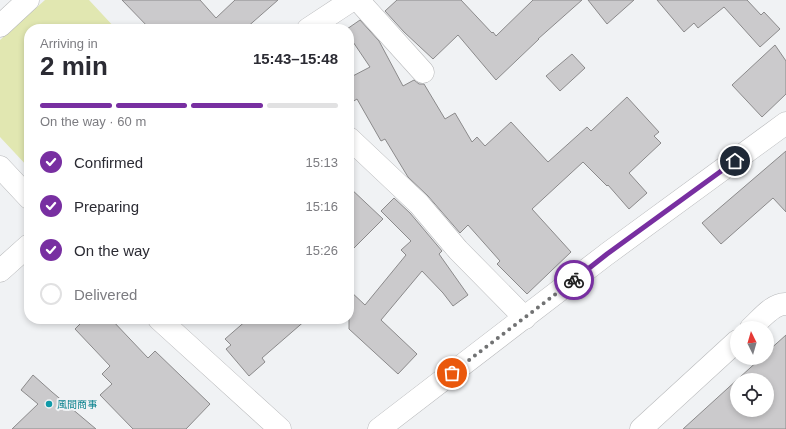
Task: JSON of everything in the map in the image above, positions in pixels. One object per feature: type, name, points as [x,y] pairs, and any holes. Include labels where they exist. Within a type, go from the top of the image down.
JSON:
[{"type":"street","points":[[0,26],[28,0]]},
{"type":"street","points":[[316,24],[352,0]]},
{"type":"street","points":[[358,0],[422,72]]},
{"type":"street","points":[[380,429],[603,257],[786,123]]},
{"type":"street","points":[[354,143],[419,204],[458,250],[525,318]]},
{"type":"street","points":[[0,167],[24,193]]},
{"type":"street","points":[[0,271],[24,249]]},
{"type":"street","points":[[759,321],[773,308],[781,304],[786,304]]},
{"type":"street","points":[[164,324],[280,429]]},
{"type":"street","points":[[641,429],[730,347]]},
{"type":"green space","points":[[45,0],[89,0],[111,24],[24,24],[24,163],[0,137],[0,40]]},
{"type":"building","points":[[122,0],[200,0],[216,18],[235,0],[278,0],[251,24],[145,24]]},
{"type":"building","points":[[397,0],[461,0],[496,36],[533,0],[582,0],[538,39],[496,80],[458,35],[433,59],[404,32],[385,11]]},
{"type":"building","points":[[588,0],[634,0],[607,24]]},
{"type":"building","points":[[657,0],[747,0],[761,15],[764,12],[780,29],[760,47],[724,7],[698,28],[694,23],[684,32]]},
{"type":"building","points":[[360,20],[379,41],[403,86],[414,80],[419,84],[424,84],[445,119],[455,113],[472,142],[477,137],[485,146],[511,122],[548,162],[587,127],[591,131],[627,97],[659,132],[654,136],[661,143],[629,173],[647,193],[629,209],[608,185],[607,186],[583,162],[532,209],[571,252],[527,294],[497,264],[500,261],[468,225],[460,233],[428,196],[408,177],[385,139],[381,141],[357,99],[354,101],[354,75],[370,67],[354,43],[354,24]]},
{"type":"building","points":[[775,45],[786,61],[786,94],[762,117],[732,85]]},
{"type":"building","points":[[572,54],[585,68],[560,91],[546,76]]},
{"type":"building","points":[[786,151],[786,212],[773,198],[721,244],[702,223]]},
{"type":"building","points":[[354,192],[383,219],[354,248]]},
{"type":"building","points":[[394,198],[410,213],[442,251],[439,254],[468,295],[453,306],[422,271],[381,320],[417,354],[398,374],[349,329],[349,324],[354,324],[354,295],[365,305],[406,255],[401,250],[411,241],[381,211]]},
{"type":"building","points":[[80,324],[116,324],[148,358],[155,351],[210,404],[186,429],[133,429],[100,395],[112,384],[102,374],[110,366],[75,329]]},
{"type":"building","points":[[242,324],[301,324],[262,358],[265,362],[249,376],[226,349],[231,345],[225,339]]},
{"type":"building","points":[[786,335],[786,429],[683,429],[730,386],[730,417],[774,417],[774,373],[745,373],[753,365],[774,365],[774,346]]},
{"type":"building","name":"風間商事","points":[[33,375],[96,429],[12,429],[38,404],[21,390]]},
{"type":"way so far","points":[[452,373],[574,280]]},
{"type":"place","name":"風間商事","points":[[49,404]]},
{"type":"route","points":[[574,280],[607,254],[735,161]]}]
